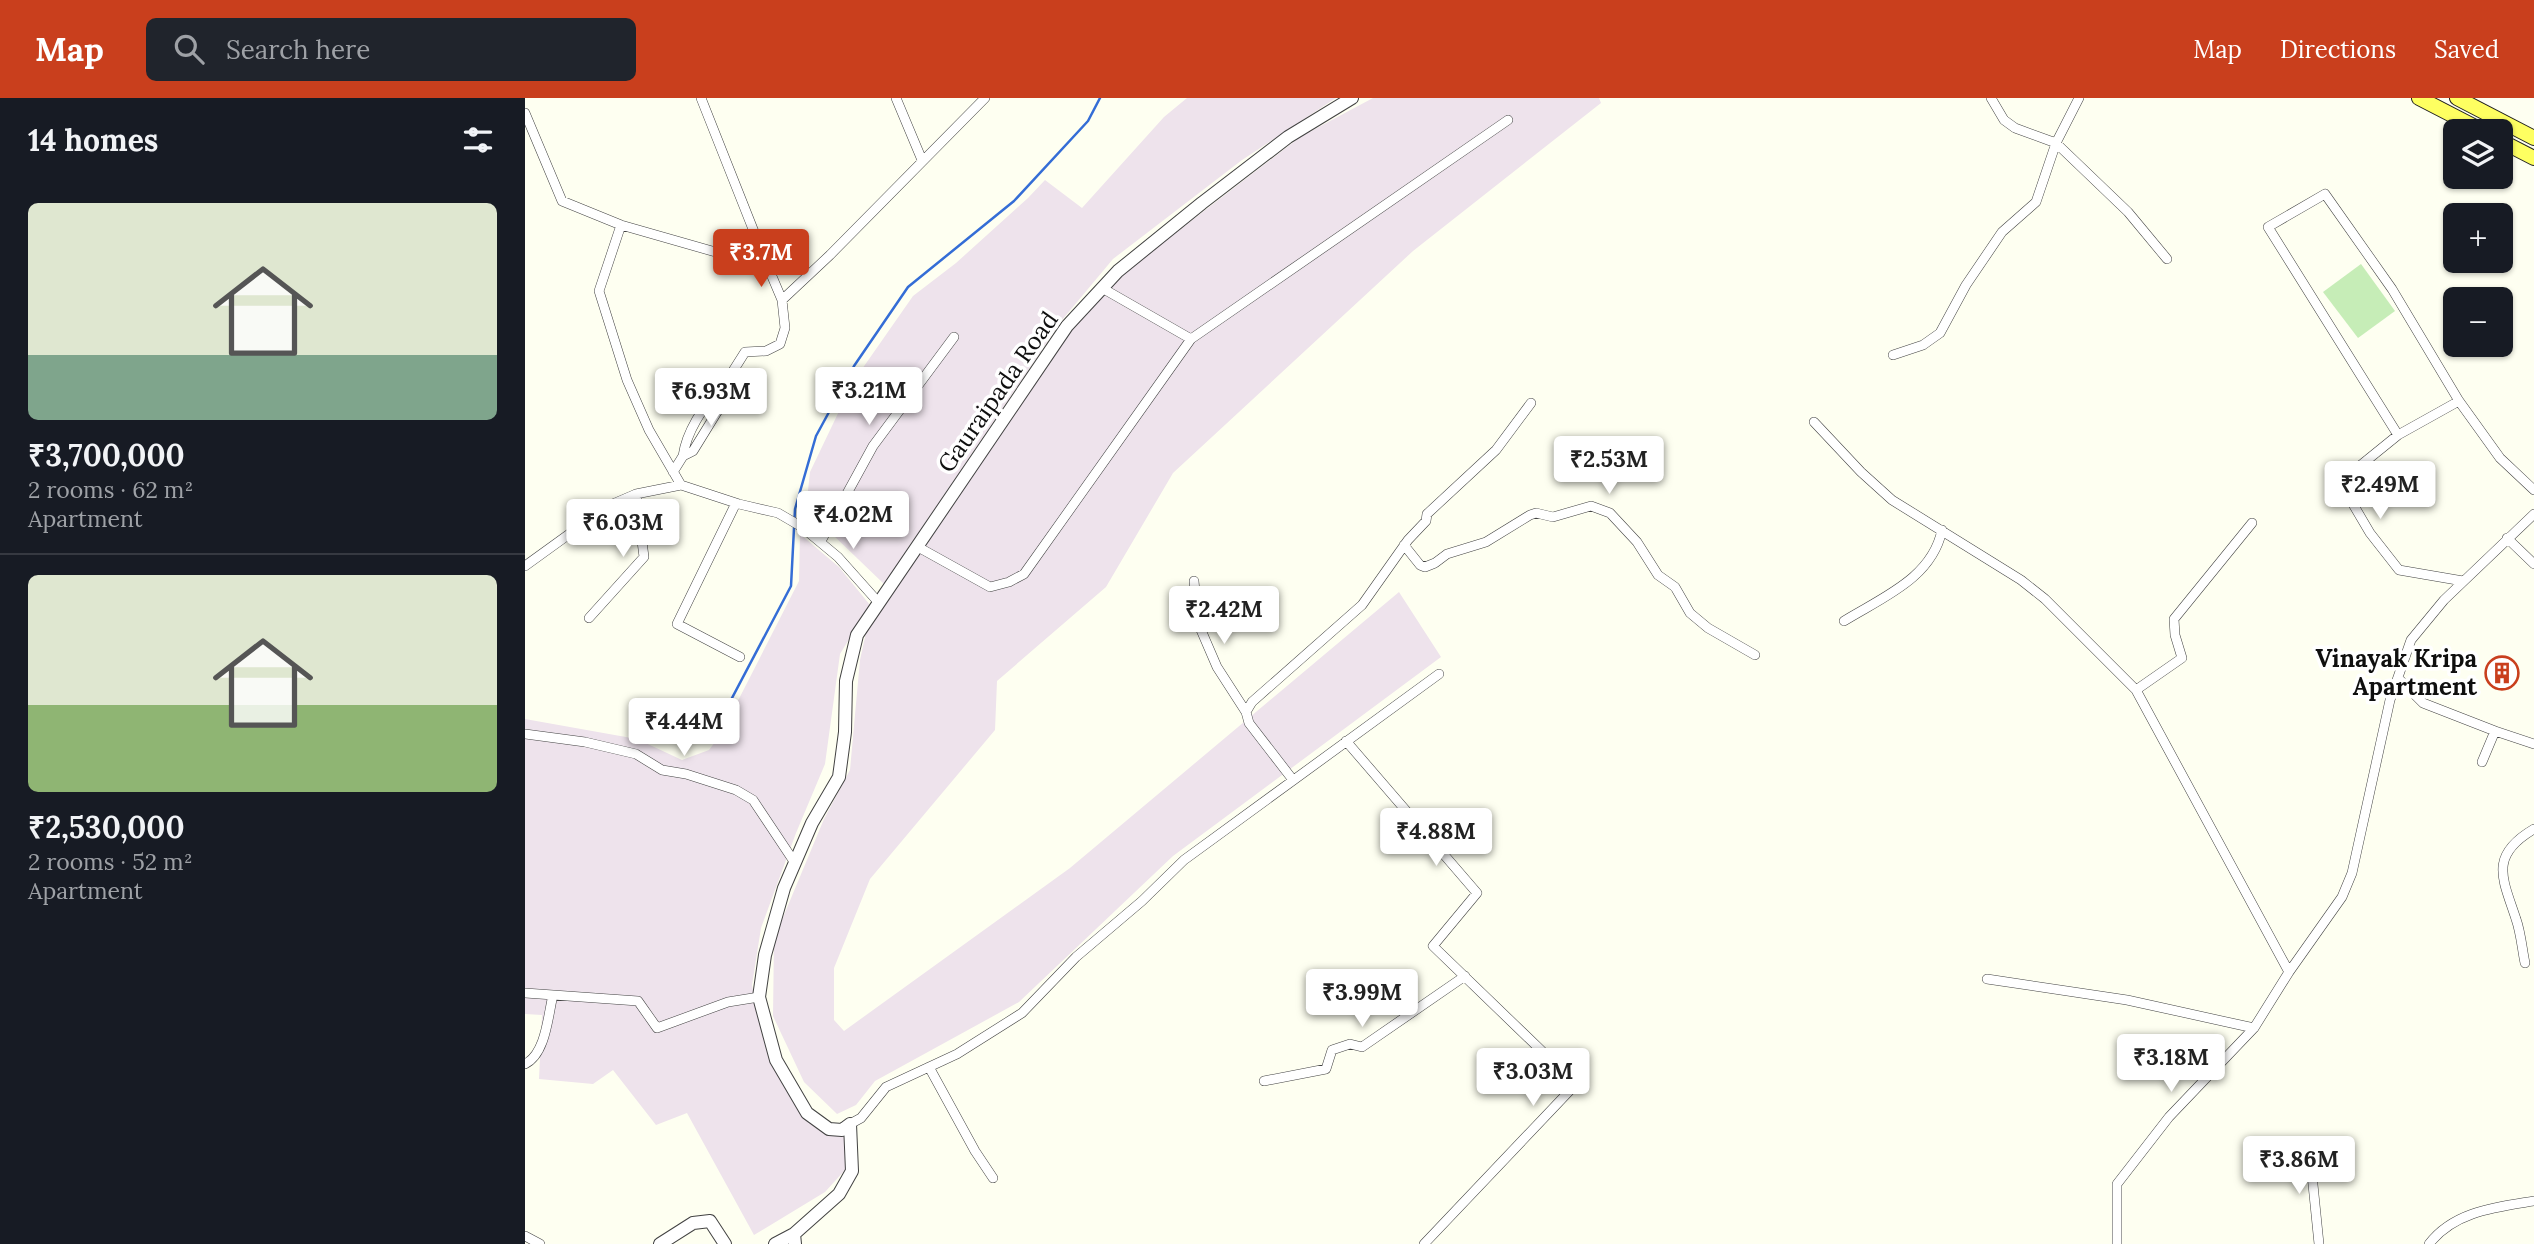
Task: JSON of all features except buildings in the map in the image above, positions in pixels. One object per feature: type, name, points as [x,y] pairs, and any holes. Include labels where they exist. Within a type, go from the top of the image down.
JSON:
[{"type":"main road","points":[[2419,98],[2460,119]]},
{"type":"main road","points":[[2457,98],[2534,138]]},
{"type":"main road","points":[[2513,147],[2534,158]]},
{"type":"street","points":[[673,472],[683,456],[693,451],[722,404],[721,390],[745,352],[766,351],[780,344],[785,328],[782,300],[701,98]]},
{"type":"street","points":[[896,98],[922,160]]},
{"type":"street","points":[[782,300],[985,98]]},
{"type":"street","name":"Gauraipada Road","points":[[851,1124],[842,1130],[829,1129],[807,1113],[776,1060],[759,997],[765,955],[784,888],[812,822],[839,777],[845,732],[846,681],[857,635],[1067,326],[1102,288],[1118,271],[1288,137],[1352,98]]},
{"type":"street","points":[[1991,98],[2004,120],[2015,128],[2056,143],[2128,212],[2167,259]]},
{"type":"street","points":[[1893,355],[1923,345],[1940,333],[1966,285],[2002,232],[2036,202],[2056,143],[2079,98]]},
{"type":"street","points":[[525,113],[562,201],[621,225],[768,267]]},
{"type":"street","points":[[918,547],[990,587],[1009,582],[1024,574],[1191,339],[1508,120]]},
{"type":"street","points":[[2398,435],[2268,227],[2325,194],[2392,289],[2459,401],[2500,458],[2534,490]]},
{"type":"street","points":[[621,225],[599,291],[627,380],[649,430],[681,485]]},
{"type":"street","points":[[1102,288],[1191,339]]},
{"type":"street","points":[[821,541],[873,446],[954,337]]},
{"type":"street","points":[[2459,401],[2398,435],[2340,482],[2371,533],[2399,570],[2463,581]]},
{"type":"street","points":[[1246,712],[1252,702],[1362,605],[1404,545],[1426,521],[1427,514],[1496,450],[1531,403]]},
{"type":"street","points":[[1814,422],[1861,472],[1892,500],[2021,580],[2045,599],[2136,690],[2289,972]]},
{"type":"street","points":[[525,566],[608,506],[636,495],[681,485],[778,513],[802,527],[821,541],[879,603]]},
{"type":"street","points":[[589,618],[645,558],[636,495]]},
{"type":"street","points":[[736,503],[677,625],[740,657]]},
{"type":"street","points":[[1404,545],[1420,565],[1425,567],[1447,554],[1486,542],[1530,515],[1537,513],[1553,517],[1591,506],[1600,508],[1610,513],[1637,542],[1658,575],[1675,587],[1690,613],[1708,628],[1755,655]]},
{"type":"street","points":[[2117,1244],[2117,1184],[2169,1117],[2254,1028],[2289,972],[2342,897],[2352,873],[2390,700],[2411,640],[2463,581],[2534,513]]},
{"type":"street","points":[[2136,690],[2182,658],[2175,635],[2174,619],[2252,523]]},
{"type":"street","points":[[1844,621],[1914,578],[1931,559],[1942,530]]},
{"type":"street","points":[[2507,538],[2534,564]]},
{"type":"street","points":[[1194,581],[1198,623],[1217,667],[1246,712],[1249,723],[1293,780]]},
{"type":"street","points":[[775,1244],[795,1239],[839,1194],[852,1171],[851,1124],[861,1118],[886,1087],[957,1054],[1022,1013],[1076,957],[1142,901],[1184,860],[1439,674]]},
{"type":"street","points":[[2398,678],[2423,703],[2534,744]]},
{"type":"street","points":[[2482,762],[2495,731]]},
{"type":"street","points":[[525,734],[585,742],[636,754],[662,770],[686,774],[736,790],[753,800],[795,863]]},
{"type":"street","points":[[1346,741],[1477,893],[1433,946],[1577,1084],[1424,1244]]},
{"type":"street","points":[[2525,963],[2516,920],[2501,878],[2503,861],[2512,848],[2534,829]]},
{"type":"street","points":[[1264,1082],[1326,1069],[1332,1051],[1350,1044],[1362,1047],[1465,976]]},
{"type":"street","points":[[1987,979],[2127,1000],[2254,1028]]},
{"type":"street","points":[[525,993],[638,1001],[657,1028],[728,1002],[759,997]]},
{"type":"street","points":[[525,1064],[535,1057],[543,1038],[553,995]]},
{"type":"street","points":[[929,1067],[975,1151],[993,1178]]},
{"type":"street","points":[[2309,1145],[2319,1244]]},
{"type":"street","points":[[2429,1244],[2451,1223],[2480,1211],[2534,1201]]},
{"type":"street","points":[[660,1244],[693,1223],[710,1221],[725,1244]]},
{"type":"street","points":[[525,1236],[540,1244]]},
{"type":"shaded area","points":[[1187,98],[1336,98],[1242,160],[1113,259],[1062,320],[884,584],[806,509],[810,472],[853,382],[913,296],[956,263],[1045,180],[1082,208],[1164,117]]},
{"type":"shaded area","points":[[1373,98],[1599,98],[1601,103],[1413,251],[1173,473],[1106,587],[997,681],[995,730],[870,879],[834,968],[834,1020],[844,1031],[1070,868],[1399,592],[1441,657],[1173,856],[1019,1002],[875,1081],[856,1105],[837,1114],[804,1082],[773,1016],[774,939],[824,819],[850,770],[860,660],[867,628],[1076,320],[1121,275],[1300,137]]},
{"type":"shaded area","points":[[800,534],[839,567],[870,605],[840,654],[825,764],[761,928],[752,985],[762,1035],[799,1108],[845,1135],[845,1170],[825,1192],[754,1235],[687,1113],[656,1125],[613,1070],[593,1084],[539,1079],[542,1015],[525,1014],[525,719],[637,739],[682,760],[709,750],[721,734],[799,581]]},
{"type":"green space","points":[[2361,264],[2395,311],[2358,338],[2323,292]]},
{"type":"waterway","points":[[712,736],[791,586],[795,509],[816,436],[854,366],[908,287],[1014,201],[1088,121],[1100,98]]},
{"type":"place","name":"Vinayak Kripa Apartment","points":[[2502,673]]}]
